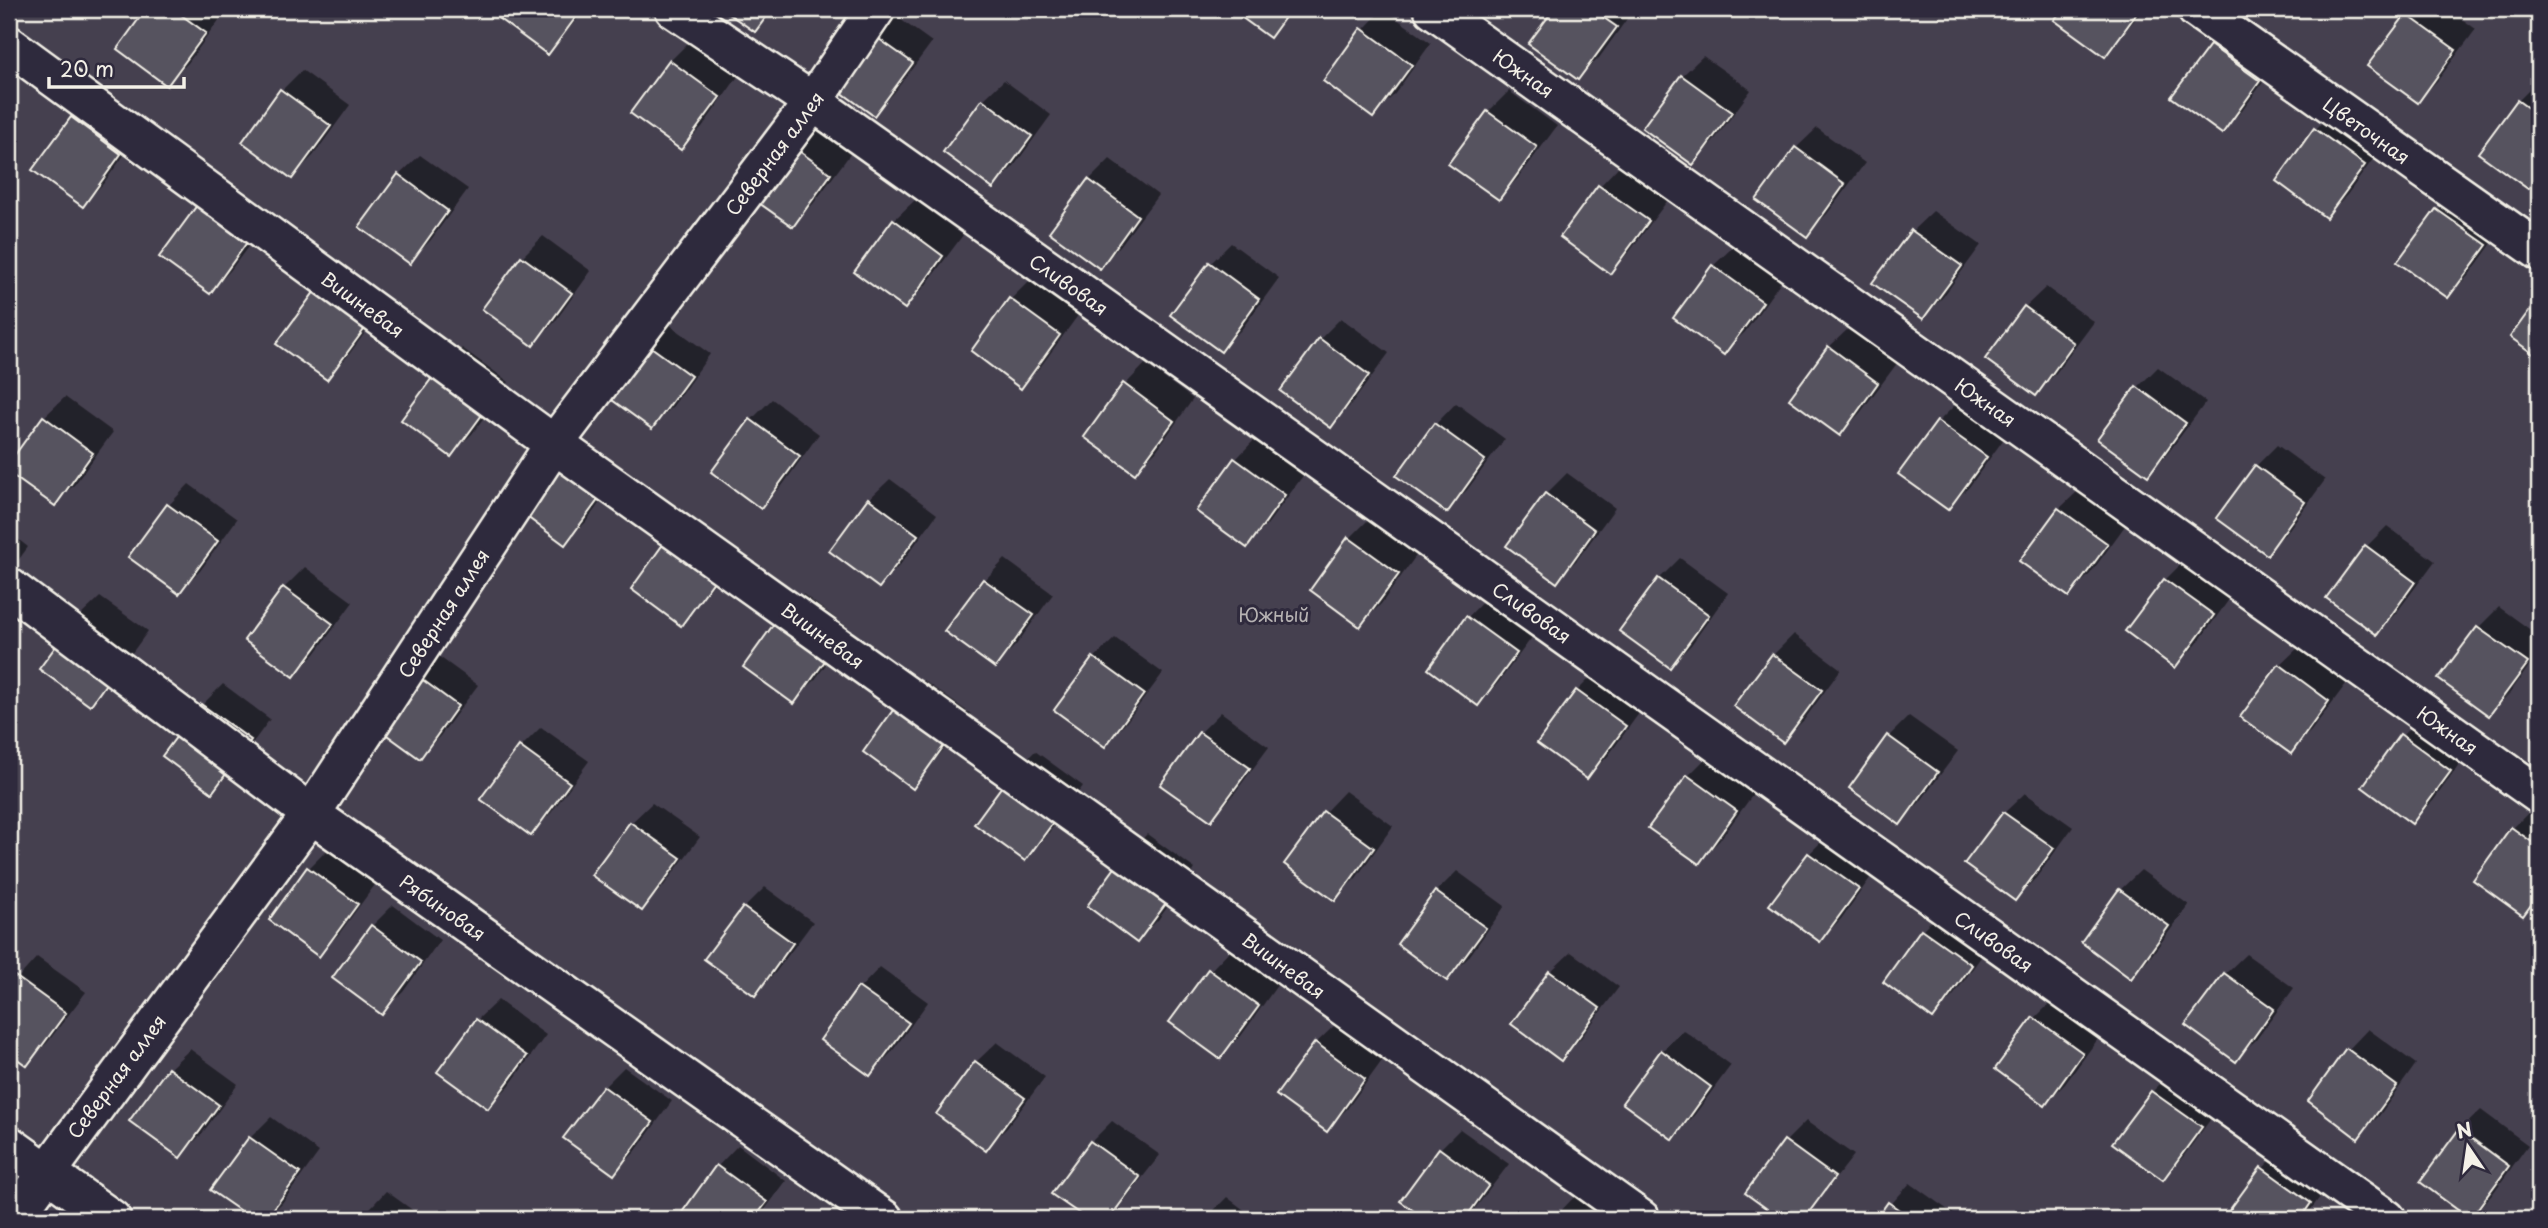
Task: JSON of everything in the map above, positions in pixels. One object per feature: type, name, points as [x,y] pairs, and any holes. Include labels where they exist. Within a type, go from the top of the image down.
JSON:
[{"type":"street","name":"Сливовая","points":[[674,9],[813,102],[2387,1219]]},
{"type":"street","name":"Северная аллея","points":[[13,1219],[45,1171],[311,814],[554,444],[813,102],[876,9]]},
{"type":"street","name":"Южная","points":[[1433,9],[2539,795]]},
{"type":"street","name":"Цветочная","points":[[2196,9],[2539,251]]},
{"type":"street","name":"Вишневая","points":[[9,45],[554,444],[1641,1219]]},
{"type":"street","name":"Рябиновая","points":[[9,587],[311,814],[884,1219]]},
{"type":"street","points":[[9,1145],[112,1219]]},
{"type":"green space","name":"Южный","points":[[9,9],[2539,9],[2539,1219],[9,1219]]},
{"type":"building","points":[[146,9],[173,9],[206,33],[167,86],[117,49]]},
{"type":"building","points":[[505,9],[582,9],[548,55],[498,18]]},
{"type":"building","points":[[722,9],[772,9],[755,32]]},
{"type":"building","points":[[1230,9],[1291,9],[1270,38]]},
{"type":"building","points":[[1554,9],[1591,9],[1617,27],[1578,80],[1528,44]]},
{"type":"building","points":[[2063,9],[2140,9],[2105,57],[2054,20]]},
{"type":"building","points":[[2406,14],[2456,50],[2418,103],[2367,66]]},
{"type":"building","points":[[862,27],[913,63],[874,116],[823,79]]},
{"type":"building","points":[[1361,28],[1412,65],[1373,118],[1323,81]]},
{"type":"building","points":[[2210,45],[2260,81],[2222,134],[2171,97]]},
{"type":"building","points":[[669,60],[720,97],[681,150],[630,113]]},
{"type":"building","points":[[1681,75],[1732,112],[1693,165],[1642,128]]},
{"type":"building","points":[[280,89],[331,126],[292,179],[242,142]]},
{"type":"building","points":[[982,99],[1032,136],[993,189],[943,152]]},
{"type":"building","points":[[2517,100],[2539,116],[2539,174],[2528,189],[2478,153]]},
{"type":"building","points":[[1487,111],[1537,147],[1499,200],[1448,164]]},
{"type":"building","points":[[71,117],[121,154],[83,207],[32,170]]},
{"type":"building","points":[[2314,128],[2365,165],[2326,218],[2276,181]]},
{"type":"building","points":[[781,138],[831,174],[793,227],[742,191]]},
{"type":"building","points":[[1795,147],[1845,184],[1807,237],[1756,200]]},
{"type":"building","points":[[398,174],[448,211],[410,264],[359,227]]},
{"type":"building","points":[[1088,179],[1138,216],[1100,269],[1049,232]]},
{"type":"building","points":[[1598,185],[1649,221],[1610,274],[1560,237]]},
{"type":"building","points":[[198,204],[248,241],[210,294],[159,257]]},
{"type":"building","points":[[2436,209],[2487,245],[2448,298],[2397,262]]},
{"type":"building","points":[[893,219],[943,256],[905,309],[854,272]]},
{"type":"building","points":[[1911,230],[1962,266],[1923,319],[1872,283]]},
{"type":"building","points":[[521,256],[572,293],[533,346],[482,309]]},
{"type":"building","points":[[1209,262],[1259,299],[1221,352],[1170,315]]},
{"type":"building","points":[[1712,265],[1763,302],[1724,355],[1673,318]]},
{"type":"building","points":[[315,291],[366,327],[327,380],[276,344]]},
{"type":"building","points":[[2539,297],[2539,358],[2510,337]]},
{"type":"building","points":[[1009,298],[1060,335],[1021,389],[971,351]]},
{"type":"building","points":[[2024,306],[2074,343],[2036,396],[1985,359]]},
{"type":"building","points":[[1319,338],[1369,375],[1331,428],[1280,391]]},
{"type":"building","points":[[640,339],[691,376],[652,429],[601,392]]},
{"type":"building","points":[[1828,346],[1878,383],[1840,436],[1789,399]]},
{"type":"building","points":[[440,367],[490,404],[451,457],[401,420]]},
{"type":"building","points":[[1123,383],[1174,421],[1135,474],[1084,437]]},
{"type":"building","points":[[2136,386],[2186,423],[2148,476],[2097,439]]},
{"type":"building","points":[[43,416],[93,453],[55,506],[9,473],[9,463]]},
{"type":"building","points":[[750,419],[800,456],[761,509],[711,472]]},
{"type":"building","points":[[1937,421],[1987,457],[1948,510],[1898,474]]},
{"type":"building","points":[[1434,423],[1485,460],[1447,513],[1396,476]]},
{"type":"building","points":[[554,455],[604,492],[565,545],[515,508]]},
{"type":"building","points":[[1234,458],[1285,495],[1247,548],[1196,511]]},
{"type":"building","points":[[2255,465],[2305,502],[2267,555],[2216,518]]},
{"type":"building","points":[[1545,493],[1595,530],[1557,583],[1506,546]]},
{"type":"building","points":[[868,498],[918,535],[879,588],[829,551]]},
{"type":"building","points":[[167,504],[218,541],[179,594],[128,557]]},
{"type":"building","points":[[2058,508],[2108,544],[2069,597],[2019,561]]},
{"type":"building","points":[[669,536],[720,573],[681,626],[631,589]]},
{"type":"building","points":[[1348,537],[1399,574],[1360,627],[1310,590]]},
{"type":"building","points":[[2365,545],[2415,582],[2377,635],[2326,598]]},
{"type":"building","points":[[1658,578],[1709,615],[1670,668],[1619,631]]},
{"type":"building","points":[[983,579],[1034,615],[995,668],[944,631]]},
{"type":"building","points":[[2164,579],[2214,615],[2175,668],[2125,631]]},
{"type":"building","points":[[283,587],[333,624],[294,677],[244,640]]},
{"type":"building","points":[[781,614],[832,651],[794,704],[743,667]]},
{"type":"building","points":[[78,616],[128,653],[90,706],[39,669]]},
{"type":"building","points":[[1466,616],[1517,653],[1478,706],[1428,669]]},
{"type":"building","points":[[2477,627],[2528,663],[2489,716],[2438,679]]},
{"type":"building","points":[[1772,654],[1822,690],[1783,743],[1733,706]]},
{"type":"building","points":[[1093,657],[1144,694],[1105,747],[1054,710]]},
{"type":"building","points":[[2279,664],[2329,701],[2291,754],[2240,717]]},
{"type":"building","points":[[408,669],[458,706],[420,759],[369,722]]},
{"type":"building","points":[[1576,690],[1626,726],[1587,779],[1537,743]]},
{"type":"building","points":[[901,699],[951,736],[913,789],[863,752]]},
{"type":"building","points":[[201,704],[251,740],[212,793],[162,756]]},
{"type":"building","points":[[1199,732],[1250,768],[1211,821],[1160,785]]},
{"type":"building","points":[[2400,734],[2451,771],[2412,824],[2362,787]]},
{"type":"building","points":[[1887,735],[1938,772],[1900,825],[1849,788]]},
{"type":"building","points":[[519,746],[570,783],[531,836],[480,799]]},
{"type":"building","points":[[1013,771],[1064,808],[1025,861],[974,824]]},
{"type":"building","points":[[1687,775],[1737,811],[1699,864],[1648,828]]},
{"type":"building","points":[[1323,811],[1374,848],[1335,901],[1284,864]]},
{"type":"building","points":[[2003,812],[2054,848],[2015,901],[1964,864]]},
{"type":"building","points":[[630,822],[681,858],[642,911],[591,875]]},
{"type":"building","points":[[2511,827],[2539,847],[2539,894],[2523,916],[2473,880]]},
{"type":"building","points":[[1808,853],[1859,889],[1820,942],[1769,905]]},
{"type":"building","points":[[1125,854],[1176,890],[1137,943],[1087,906]]},
{"type":"building","points":[[307,867],[358,904],[319,957],[269,920]]},
{"type":"building","points":[[2119,889],[2169,926],[2131,979],[2081,942]]},
{"type":"building","points":[[1435,891],[1486,928],[1447,981],[1397,944]]},
{"type":"building","points":[[743,907],[793,943],[755,996],[704,959]]},
{"type":"building","points":[[371,925],[421,962],[382,1015],[332,978]]},
{"type":"building","points":[[1921,929],[1972,965],[1933,1019],[1883,982]]},
{"type":"building","points":[[1208,969],[1259,1006],[1220,1059],[1169,1022]]},
{"type":"building","points":[[1549,971],[1600,1008],[1561,1061],[1511,1024]]},
{"type":"building","points":[[2224,973],[2274,1009],[2236,1062],[2185,1025]]},
{"type":"building","points":[[15,976],[66,1013],[27,1066],[9,1053],[9,986]]},
{"type":"building","points":[[858,987],[909,1023],[870,1076],[820,1040]]},
{"type":"building","points":[[2033,1017],[2083,1053],[2045,1106],[1995,1069]]},
{"type":"building","points":[[476,1019],[527,1056],[488,1109],[437,1072]]},
{"type":"building","points":[[1315,1042],[1365,1079],[1327,1132],[1276,1095]]},
{"type":"building","points":[[2346,1048],[2397,1086],[2358,1139],[2308,1101]]},
{"type":"building","points":[[1661,1050],[1711,1087],[1673,1140],[1622,1103]]},
{"type":"building","points":[[975,1061],[1025,1098],[986,1151],[936,1114]]},
{"type":"building","points":[[168,1068],[219,1105],[180,1158],[129,1121]]},
{"type":"building","points":[[603,1086],[653,1122],[614,1175],[563,1138]]},
{"type":"building","points":[[2151,1091],[2202,1127],[2163,1180],[2112,1143]]},
{"type":"building","points":[[2459,1129],[2509,1166],[2470,1219],[2420,1182]]},
{"type":"building","points":[[249,1137],[300,1173],[266,1219],[252,1219],[210,1190]]},
{"type":"building","points":[[1784,1140],[1835,1177],[1804,1219],[1781,1219],[1745,1193]]},
{"type":"building","points":[[1090,1141],[1140,1177],[1109,1219],[1087,1219],[1051,1194]]},
{"type":"building","points":[[1439,1148],[1489,1185],[1465,1219],[1425,1219],[1400,1201]]},
{"type":"building","points":[[716,1165],[767,1202],[754,1219],[678,1218]]},
{"type":"building","points":[[2261,1167],[2311,1203],[2300,1219],[2223,1219]]},
{"type":"building","points":[[1888,1202],[1912,1219],[1876,1219]]}]
